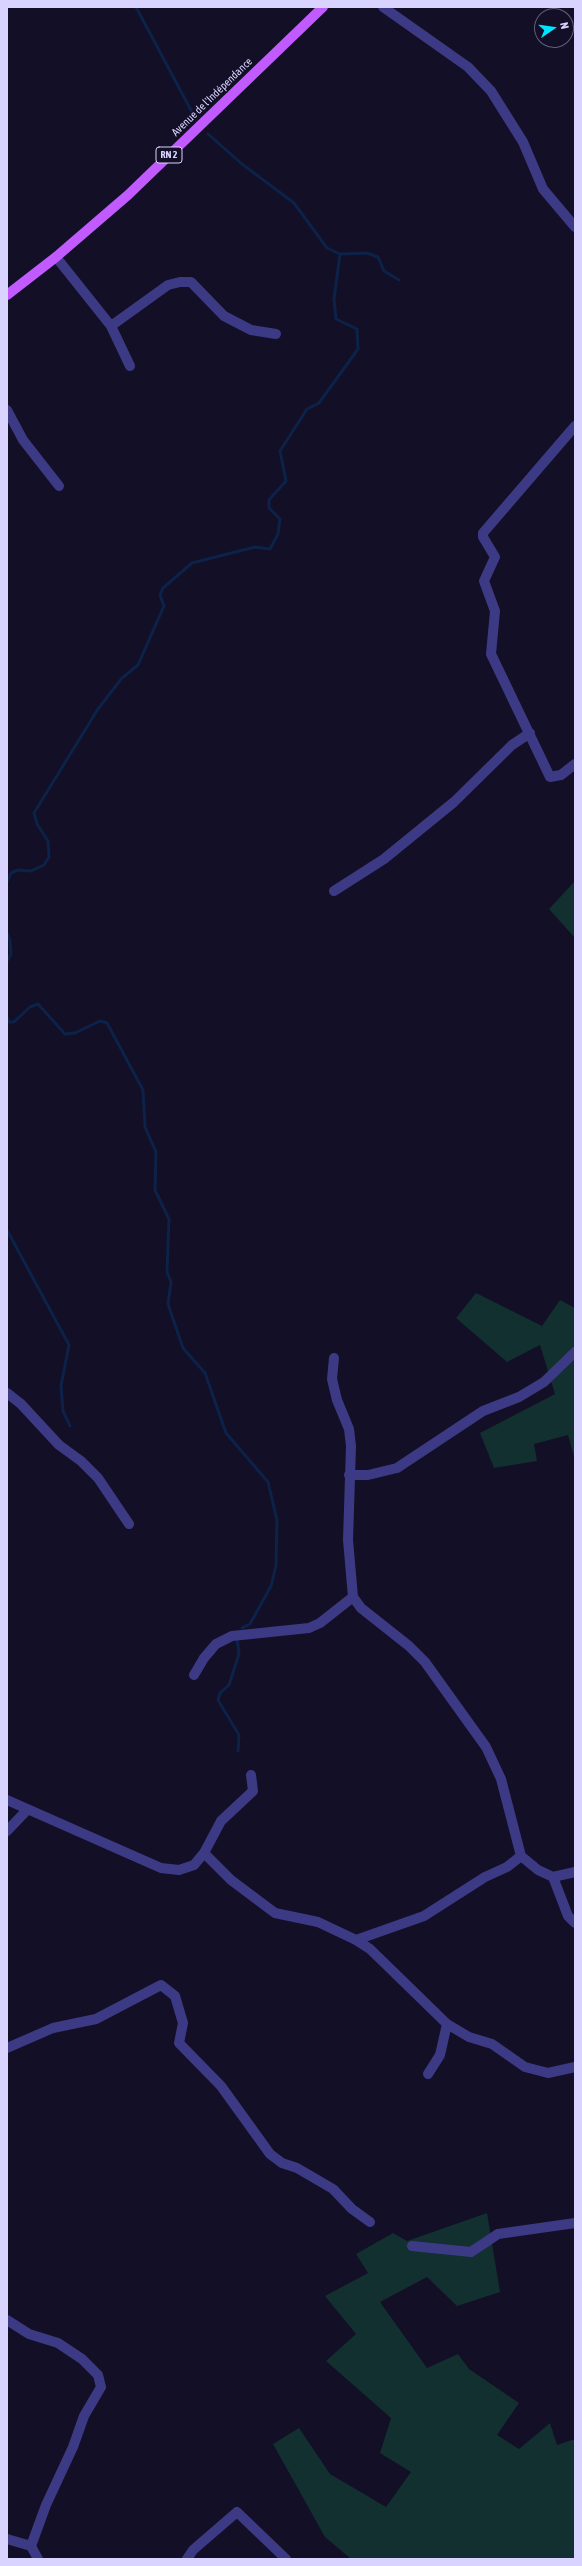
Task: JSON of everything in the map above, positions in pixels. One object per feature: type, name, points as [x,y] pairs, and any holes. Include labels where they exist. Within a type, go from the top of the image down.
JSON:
[{"type":"main road","name":"Avenue de l'Indépendance","points":[[7,295],[56,257],[128,195],[323,7]]},
{"type":"street","points":[[383,7],[468,66],[492,91],[523,142],[543,188],[575,227]]},
{"type":"street","points":[[56,257],[111,326],[130,366]]},
{"type":"street","points":[[111,326],[168,285],[180,282],[191,282],[224,316],[251,330],[276,334]]},
{"type":"street","points":[[7,410],[23,440],[59,486]]},
{"type":"street","points":[[575,426],[483,533],[484,540],[495,557],[484,581],[495,611],[492,654],[550,777],[561,775],[575,764]]},
{"type":"street","points":[[334,890],[384,859],[454,802],[512,745],[530,733]]},
{"type":"street","points":[[349,1475],[368,1475],[397,1468],[483,1411],[519,1397],[544,1382],[575,1352]]},
{"type":"street","points":[[334,1358],[332,1379],[337,1400],[349,1429],[352,1446],[349,1475],[348,1540],[353,1597],[361,1608],[425,1662],[486,1747],[501,1779],[521,1856],[538,1870],[553,1877],[575,1872]]},
{"type":"street","points":[[7,1394],[21,1404],[59,1445],[81,1461],[98,1478],[129,1524]]},
{"type":"street","points":[[194,1675],[204,1658],[216,1644],[232,1636],[310,1628],[320,1623],[353,1597]]},
{"type":"street","points":[[7,1800],[161,1868],[179,1870],[194,1865],[204,1853],[221,1821],[253,1791],[251,1776]]},
{"type":"street","points":[[7,1831],[27,1810]]},
{"type":"street","points":[[204,1853],[231,1880],[275,1913],[318,1922],[356,1940],[370,1949],[447,2024],[469,2038],[492,2044],[525,2067],[548,2073],[575,2067]]},
{"type":"street","points":[[356,1940],[424,1916],[485,1878],[506,1868],[521,1856]]},
{"type":"street","points":[[553,1877],[566,1912],[575,1923]]},
{"type":"street","points":[[7,2048],[53,2028],[96,2019],[161,1984],[175,1996],[183,2023],[179,2043],[221,2086],[270,2154],[282,2163],[297,2168],[332,2189],[352,2209],[370,2222]]},
{"type":"street","points":[[428,2074],[440,2055],[447,2024]]},
{"type":"street","points":[[412,2246],[471,2252],[498,2234],[575,2223]]},
{"type":"street","points":[[7,2320],[29,2334],[58,2343],[82,2359],[98,2375],[101,2386],[84,2416],[74,2447],[46,2505],[31,2546]]},
{"type":"street","points":[[187,2559],[193,2550],[237,2512],[286,2559]]},
{"type":"street","points":[[7,2539],[31,2546],[38,2559]]},
{"type":"green space","points":[[575,881],[575,938],[549,909]]},
{"type":"green space","points":[[476,1293],[542,1326],[560,1300],[575,1308],[575,1460],[568,1435],[534,1444],[537,1461],[494,1468],[480,1433],[555,1394],[540,1345],[507,1362],[456,1318]]},
{"type":"green space","points":[[487,2213],[500,2292],[457,2306],[427,2277],[380,2302],[427,2368],[458,2354],[469,2369],[519,2403],[497,2435],[519,2449],[550,2423],[557,2445],[575,2439],[575,2559],[351,2559],[325,2537],[273,2444],[299,2428],[330,2474],[386,2507],[411,2472],[380,2453],[391,2418],[326,2361],[356,2334],[325,2296],[368,2273],[356,2254],[393,2233],[407,2241]]},
{"type":"waterway","points":[[136,7],[193,114]]},
{"type":"waterway","points":[[208,134],[242,164],[294,203],[327,248],[340,254],[367,253],[378,257],[384,271],[399,280]]},
{"type":"waterway","points":[[7,882],[11,873],[18,870],[31,871],[44,865],[49,857],[48,841],[37,824],[34,813],[98,709],[122,678],[138,665],[164,606],[160,595],[163,588],[192,563],[255,547],[270,549],[278,534],[280,519],[269,508],[269,500],[286,481],[280,451],[307,409],[319,403],[358,349],[357,329],[336,319],[334,299],[340,254]]},
{"type":"waterway","points":[[7,933],[10,940],[11,954],[7,961]]},
{"type":"waterway","points":[[7,1017],[9,1022],[14,1022],[30,1007],[38,1004],[65,1034],[75,1033],[100,1021],[107,1023],[143,1090],[145,1127],[156,1152],[155,1190],[169,1219],[167,1272],[171,1282],[168,1304],[183,1348],[205,1373],[226,1433],[268,1482],[277,1520],[276,1566],[271,1586],[250,1624],[242,1628]]},
{"type":"waterway","points":[[7,1230],[69,1345],[61,1386],[63,1411],[70,1426]]},
{"type":"waterway","points":[[237,1638],[239,1654],[229,1685],[220,1693],[218,1700],[239,1735],[238,1751]]}]
